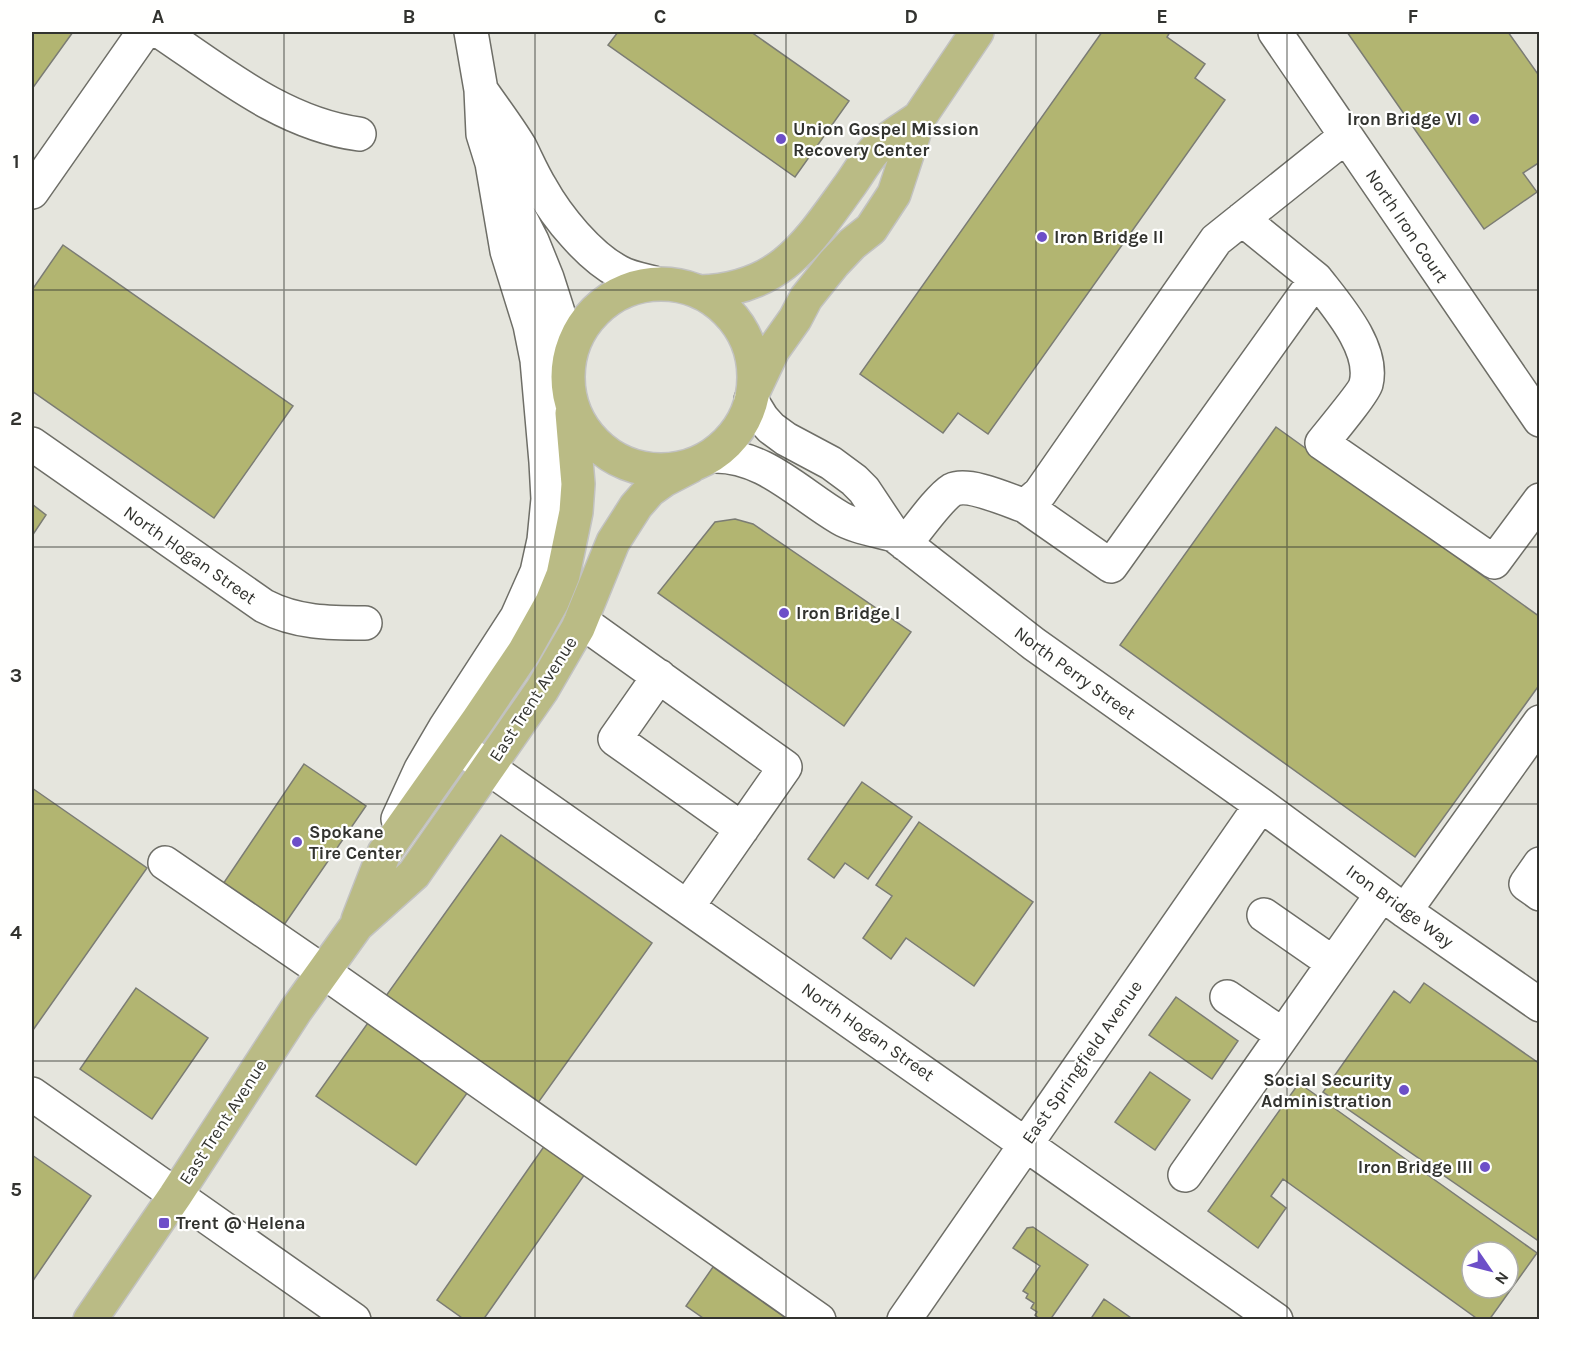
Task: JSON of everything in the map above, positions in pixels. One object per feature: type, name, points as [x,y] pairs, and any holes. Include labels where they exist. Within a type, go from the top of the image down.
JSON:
[{"type":"main road","points":[[752,397],[754,370],[749,346],[738,324],[722,306],[700,292],[678,285],[654,283],[633,287],[614,296],[597,308],[583,324],[573,343],[567,363],[572,409],[580,425],[591,440],[619,462],[655,471],[673,470],[701,461],[731,439],[738,429],[773,350],[795,319],[806,298],[831,266],[852,244],[871,229],[894,194],[919,118],[975,32]]},
{"type":"main road","points":[[700,292],[723,291],[756,282],[773,273],[791,259],[807,243],[875,150],[919,118]]},
{"type":"main road","name":"East Trent Avenue","points":[[357,925],[384,853],[459,747],[537,630],[552,602],[563,575],[571,539],[578,484],[572,409]]},
{"type":"main road","name":"East Trent Avenue","points":[[90,1320],[175,1196],[267,1053],[357,925],[414,874],[557,667],[581,621],[613,543],[625,522],[650,490],[701,461]]},
{"type":"street","points":[[32,192],[144,32]]},
{"type":"street","points":[[161,32],[240,85],[296,118],[322,127],[359,134]]},
{"type":"street","points":[[384,853],[421,769],[458,707],[518,617],[537,572],[544,540],[548,499],[537,360],[530,325],[507,251],[492,164],[483,134],[481,90],[471,32]]},
{"type":"street","name":"North Iron Court","points":[[1275,32],[1539,420]]},
{"type":"street","points":[[481,90],[519,146],[541,190],[589,249],[617,271],[632,278],[654,283]]},
{"type":"street","points":[[1025,506],[1040,493],[1216,240],[1346,136]]},
{"type":"street","points":[[492,164],[532,240],[547,278],[564,332],[567,363]]},
{"type":"street","points":[[1242,219],[1316,279],[1346,319],[1366,358],[1366,385],[1322,443],[1494,562],[1539,500]]},
{"type":"street","points":[[899,540],[952,490],[965,488],[998,496],[1025,506],[1111,566],[1316,279]]},
{"type":"street","name":"North Perry Street","points":[[752,397],[762,418],[771,428],[786,439],[831,463],[854,480],[864,490],[899,540],[1062,664],[1261,805]]},
{"type":"street","name":"North Hogan Street","points":[[32,444],[264,606],[286,616],[318,623],[365,623]]},
{"type":"street","name":"North Perry Street","points":[[701,461],[734,456],[750,461],[842,520],[899,540]]},
{"type":"street","points":[[581,621],[785,767],[688,906]]},
{"type":"street","points":[[659,676],[615,739],[742,829]]},
{"type":"street","points":[[1185,1175],[1333,963],[1394,902],[1529,758],[1539,722]]},
{"type":"street","name":"North Hogan Street","points":[[459,747],[1276,1320]]},
{"type":"street","name":"Iron Bridge Way","points":[[1261,805],[1539,1005]]},
{"type":"street","name":"East Springfield Avenue","points":[[904,1320],[1261,805]]},
{"type":"street","points":[[165,863],[324,972],[816,1319]]},
{"type":"street","points":[[1539,864],[1526,884],[1539,894]]},
{"type":"street","points":[[1264,915],[1333,963]]},
{"type":"street","points":[[1227,997],[1283,1035]]},
{"type":"street","points":[[32,1094],[354,1320]]},
{"type":"building","points":[[32,32],[73,32],[32,89]]},
{"type":"building","name":"Union Gospel Mission Recovery Center","points":[[618,32],[751,32],[849,101],[795,177],[608,45]]},
{"type":"building","name":"Iron Bridge II","points":[[1102,32],[1170,32],[1167,37],[1205,64],[1195,78],[1225,100],[988,434],[958,413],[943,433],[860,374]]},
{"type":"building","name":"Iron Bridge VI","points":[[1347,32],[1508,32],[1540,77],[1540,162],[1523,173],[1537,192],[1484,229]]},
{"type":"building","points":[[63,245],[293,406],[214,518],[32,391],[32,290]]},
{"type":"building","points":[[1276,427],[1540,617],[1540,684],[1415,857],[1120,645]]},
{"type":"building","points":[[32,504],[46,515],[32,536]]},
{"type":"building","name":"Iron Bridge I","points":[[735,519],[753,524],[911,632],[844,726],[658,593],[715,522]]},
{"type":"building","points":[[304,764],[366,806],[284,925],[223,884]]},
{"type":"building","points":[[862,782],[912,817],[868,879],[845,863],[834,878],[808,859]]},
{"type":"building","points":[[32,788],[147,868],[33,1030],[32,1029]]},
{"type":"building","points":[[919,822],[1033,902],[974,986],[906,938],[891,959],[863,938],[892,896],[876,885]]},
{"type":"building","points":[[501,835],[652,943],[535,1107],[383,1000]]},
{"type":"building","name":"Iron Bridge III","points":[[1424,983],[1540,1064],[1540,1242],[1323,1092],[1394,991],[1410,1003]]},
{"type":"building","points":[[136,988],[208,1038],[152,1119],[80,1069]]},
{"type":"building","points":[[1176,997],[1238,1041],[1212,1079],[1149,1035]]},
{"type":"building","points":[[370,1020],[470,1089],[416,1165],[316,1096]]},
{"type":"building","points":[[1150,1072],[1190,1100],[1155,1150],[1115,1122]]},
{"type":"building","points":[[1299,1083],[1519,1240],[1460,1240],[1460,1300],[1503,1300],[1489,1320],[1479,1320],[1283,1179],[1271,1196],[1286,1208],[1258,1248],[1208,1211]]},
{"type":"building","points":[[545,1145],[585,1174],[483,1320],[465,1320],[437,1300]]},
{"type":"building","points":[[32,1155],[91,1196],[32,1282]]},
{"type":"building","points":[[1033,1227],[1088,1265],[1050,1320],[1041,1320],[1035,1315],[1037,1312],[1031,1308],[1034,1303],[1026,1298],[1028,1294],[1023,1291],[1040,1266],[1013,1248],[1027,1228]]},
{"type":"building","points":[[1520,1241],[1537,1253],[1520,1277]]},
{"type":"building","points":[[713,1267],[786,1318],[785,1320],[706,1320],[686,1306]]},
{"type":"building","points":[[1104,1299],[1134,1320],[1090,1320]]},
{"type":"place","name":"Iron Bridge VI","points":[[1474,119]]},
{"type":"place","name":"Union Gospel Mission Recovery Center","points":[[781,139]]},
{"type":"place","name":"Iron Bridge II","points":[[1042,237]]},
{"type":"place","name":"Iron Bridge I","points":[[784,613]]},
{"type":"place","name":"Spokane Tire Center","points":[[297,842]]},
{"type":"place","name":"Social Security Administration","points":[[1404,1090]]},
{"type":"place","name":"Iron Bridge III","points":[[1485,1167]]},
{"type":"place","name":"Trent @ Helena","points":[[164,1223]]}]
